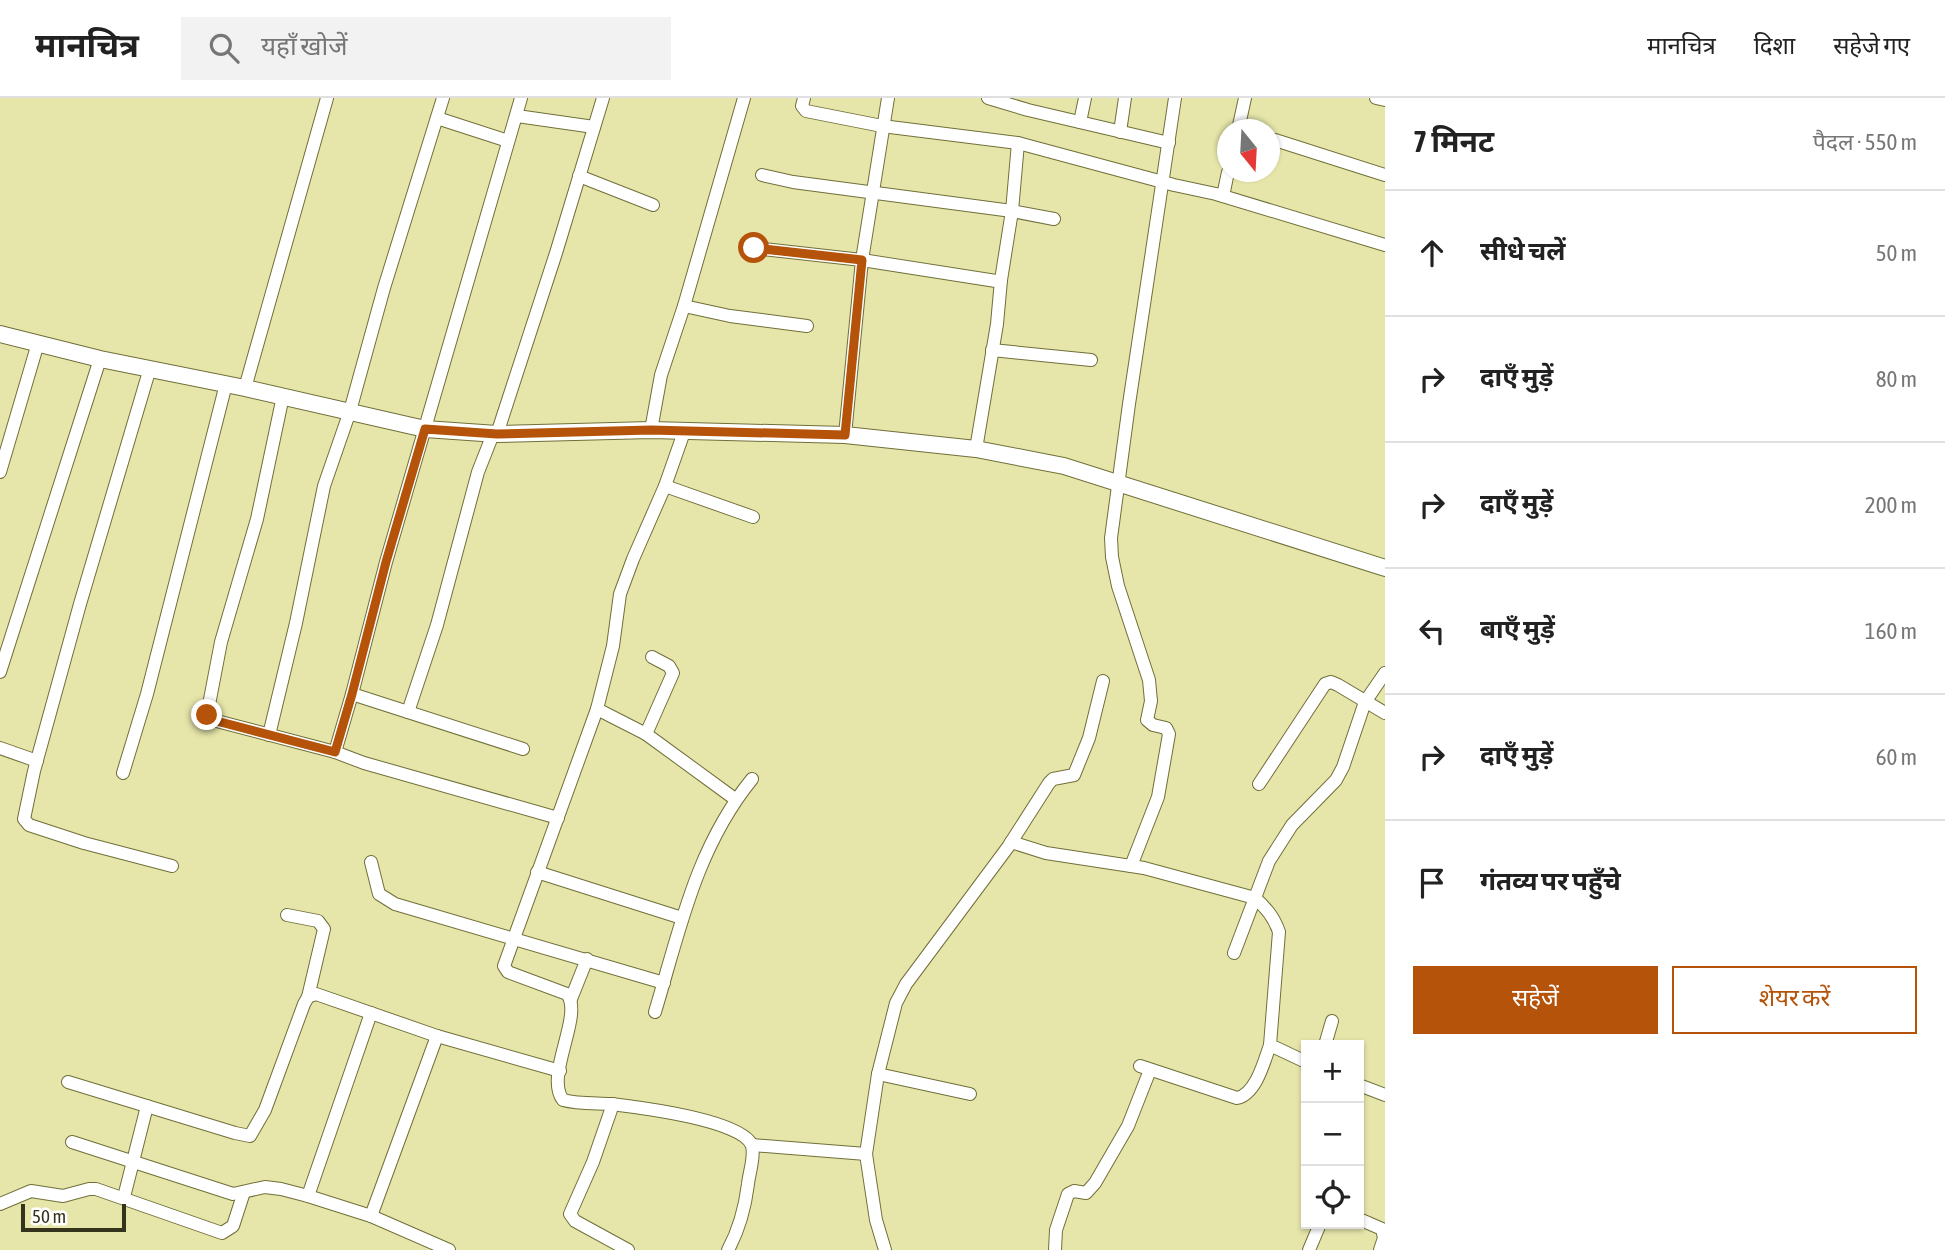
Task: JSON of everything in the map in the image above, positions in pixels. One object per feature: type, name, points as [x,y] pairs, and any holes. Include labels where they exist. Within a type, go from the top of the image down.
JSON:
[{"type":"street","points":[[245,388],[327,98]]},
{"type":"street","points":[[269,735],[296,623],[324,486],[350,411],[384,288],[443,98]]},
{"type":"street","points":[[335,752],[386,562],[521,98]]},
{"type":"street","points":[[408,712],[437,625],[478,472],[495,434],[556,253],[603,98]]},
{"type":"street","points":[[651,430],[661,375],[684,306],[744,98]]},
{"type":"street","points":[[804,98],[802,106],[806,111],[882,126],[1018,143],[1223,196],[1385,245]]},
{"type":"street","points":[[845,435],[862,260],[888,98]]},
{"type":"street","points":[[988,98],[1168,143]]},
{"type":"street","points":[[1080,122],[1085,98]]},
{"type":"street","points":[[1120,132],[1125,98]]},
{"type":"street","points":[[1131,866],[1153,816],[1169,734],[1166,728],[1153,725],[1147,720],[1152,701],[1149,680],[1118,586],[1111,538],[1118,485],[1173,184],[1168,143],[1175,98]]},
{"type":"street","points":[[1240,119],[1245,98]]},
{"type":"street","points":[[1376,98],[1385,100]]},
{"type":"street","points":[[517,116],[594,127]]},
{"type":"street","points":[[437,118],[508,141]]},
{"type":"street","points":[[1280,142],[1385,175]]},
{"type":"street","points":[[976,449],[1012,211],[1018,143]]},
{"type":"street","points":[[762,175],[872,194],[1012,211],[1054,219]]},
{"type":"street","points":[[579,176],[653,205]]},
{"type":"street","points":[[1223,196],[1226,182]]},
{"type":"street","points":[[754,248],[1001,280]]},
{"type":"street","points":[[684,306],[730,316],[807,326]]},
{"type":"street","points":[[0,334],[100,359],[245,388],[425,429],[495,434],[651,430],[845,435],[976,449],[1064,466],[1385,568]]},
{"type":"street","points":[[0,472],[38,343]]},
{"type":"street","points":[[992,350],[1091,360]]},
{"type":"street","points":[[0,672],[100,359]]},
{"type":"street","points":[[150,369],[80,604],[24,816],[26,822],[84,843],[172,866]]},
{"type":"street","points":[[123,773],[226,384]]},
{"type":"street","points":[[283,397],[257,519],[221,642],[206,712],[209,719],[335,752],[364,763],[558,818]]},
{"type":"street","points":[[571,999],[567,994],[505,969],[505,961],[597,709],[614,646],[620,594],[684,432]]},
{"type":"street","points":[[665,485],[753,517]]},
{"type":"street","points":[[646,734],[673,673],[669,666],[652,657]]},
{"type":"street","points":[[1234,953],[1269,861],[1292,825],[1336,780],[1365,702],[1385,673]]},
{"type":"street","points":[[885,1250],[876,1220],[866,1154],[878,1073],[900,992],[1012,842],[1049,783],[1053,779],[1072,777],[1077,770],[1089,738],[1103,681]]},
{"type":"street","points":[[1259,784],[1325,684],[1331,682],[1338,685],[1385,713]]},
{"type":"street","points":[[352,694],[523,749]]},
{"type":"street","points":[[597,709],[646,734],[735,799]]},
{"type":"street","points":[[0,748],[37,761]]},
{"type":"street","points":[[655,1012],[682,918],[713,835],[735,799],[752,779]]},
{"type":"street","points":[[1012,842],[1046,853],[1131,866],[1255,898],[1275,920],[1279,932],[1270,1045],[1248,1093],[1237,1098],[1145,1068],[1128,1126],[1095,1183],[1086,1193],[1074,1191],[1068,1194],[1056,1230],[1055,1250]]},
{"type":"street","points":[[371,862],[379,894],[385,900],[664,983]]},
{"type":"street","points":[[537,872],[682,918]]},
{"type":"street","points":[[68,1082],[250,1136],[265,1111],[308,997],[324,929],[318,921],[287,915]]},
{"type":"street","points":[[587,959],[571,999],[572,1011],[560,1071],[559,1091],[563,1100],[687,1115],[723,1125],[747,1139],[752,1145],[746,1206],[738,1233],[729,1250]]},
{"type":"street","points":[[308,997],[317,994],[437,1036],[560,1071]]},
{"type":"street","points":[[308,1196],[371,1013]]},
{"type":"street","points":[[1326,1040],[1332,1021]]},
{"type":"street","points":[[371,1216],[437,1036]]},
{"type":"street","points":[[1270,1045],[1301,1060]]},
{"type":"street","points":[[878,1073],[970,1094]]},
{"type":"street","points":[[1364,1087],[1385,1095]]},
{"type":"street","points":[[613,1104],[593,1162],[570,1214],[575,1221],[628,1250]]},
{"type":"street","points":[[124,1197],[147,1106]]},
{"type":"street","points":[[72,1142],[233,1194],[272,1187],[308,1196],[371,1216],[449,1250]]},
{"type":"street","points":[[752,1145],[866,1154]]},
{"type":"street","points":[[0,1203],[22,1194],[39,1191],[63,1196],[96,1189],[222,1233],[233,1226],[244,1192]]},
{"type":"street","points":[[1364,1221],[1382,1229],[1384,1238],[1380,1250]]},
{"type":"street","points":[[1309,1250],[1318,1229]]},
{"type":"route","points":[[207,715],[209,719],[335,752],[425,429],[497,434],[651,430],[845,435],[862,260],[754,248]]}]
